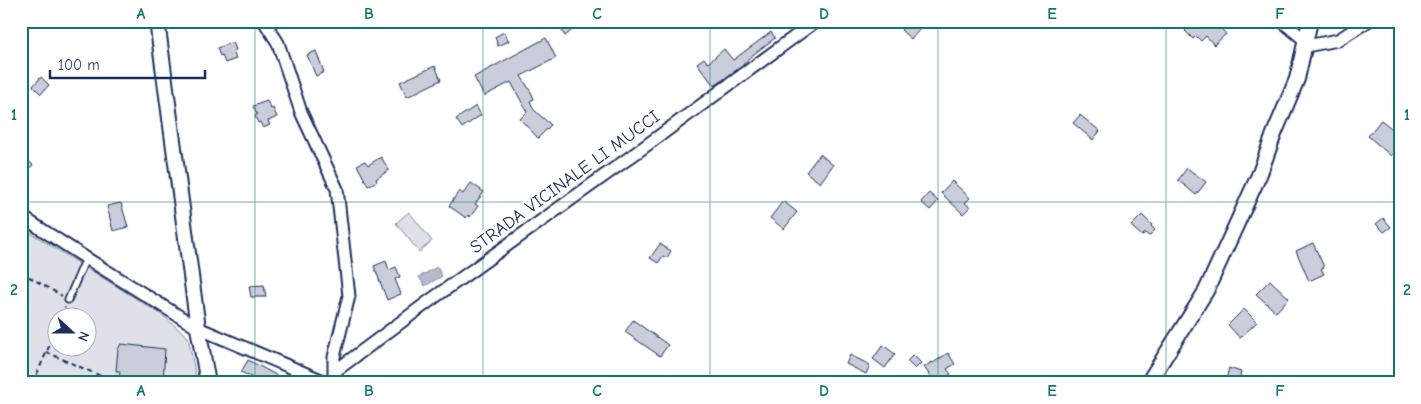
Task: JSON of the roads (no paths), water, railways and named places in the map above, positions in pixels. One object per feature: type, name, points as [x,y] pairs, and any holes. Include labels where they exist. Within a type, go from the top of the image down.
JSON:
[{"type":"street","points":[[157,21],[198,328],[208,383]]},
{"type":"street","points":[[21,216],[198,328],[332,379],[334,357],[349,296],[337,189],[301,112],[278,43],[264,21]]},
{"type":"street","name":"STRADA VICINALE LI MUCCI","points":[[332,379],[428,302],[816,21]]},
{"type":"street","points":[[1282,21],[1306,44]]},
{"type":"street","points":[[1148,383],[1206,291],[1260,173],[1297,79],[1310,21]]},
{"type":"street","points":[[1306,44],[1338,40],[1368,21]]},
{"type":"lane","points":[[68,300],[86,258]]},
{"type":"water","points":[[437,267],[442,276],[425,286],[419,277]]}]
